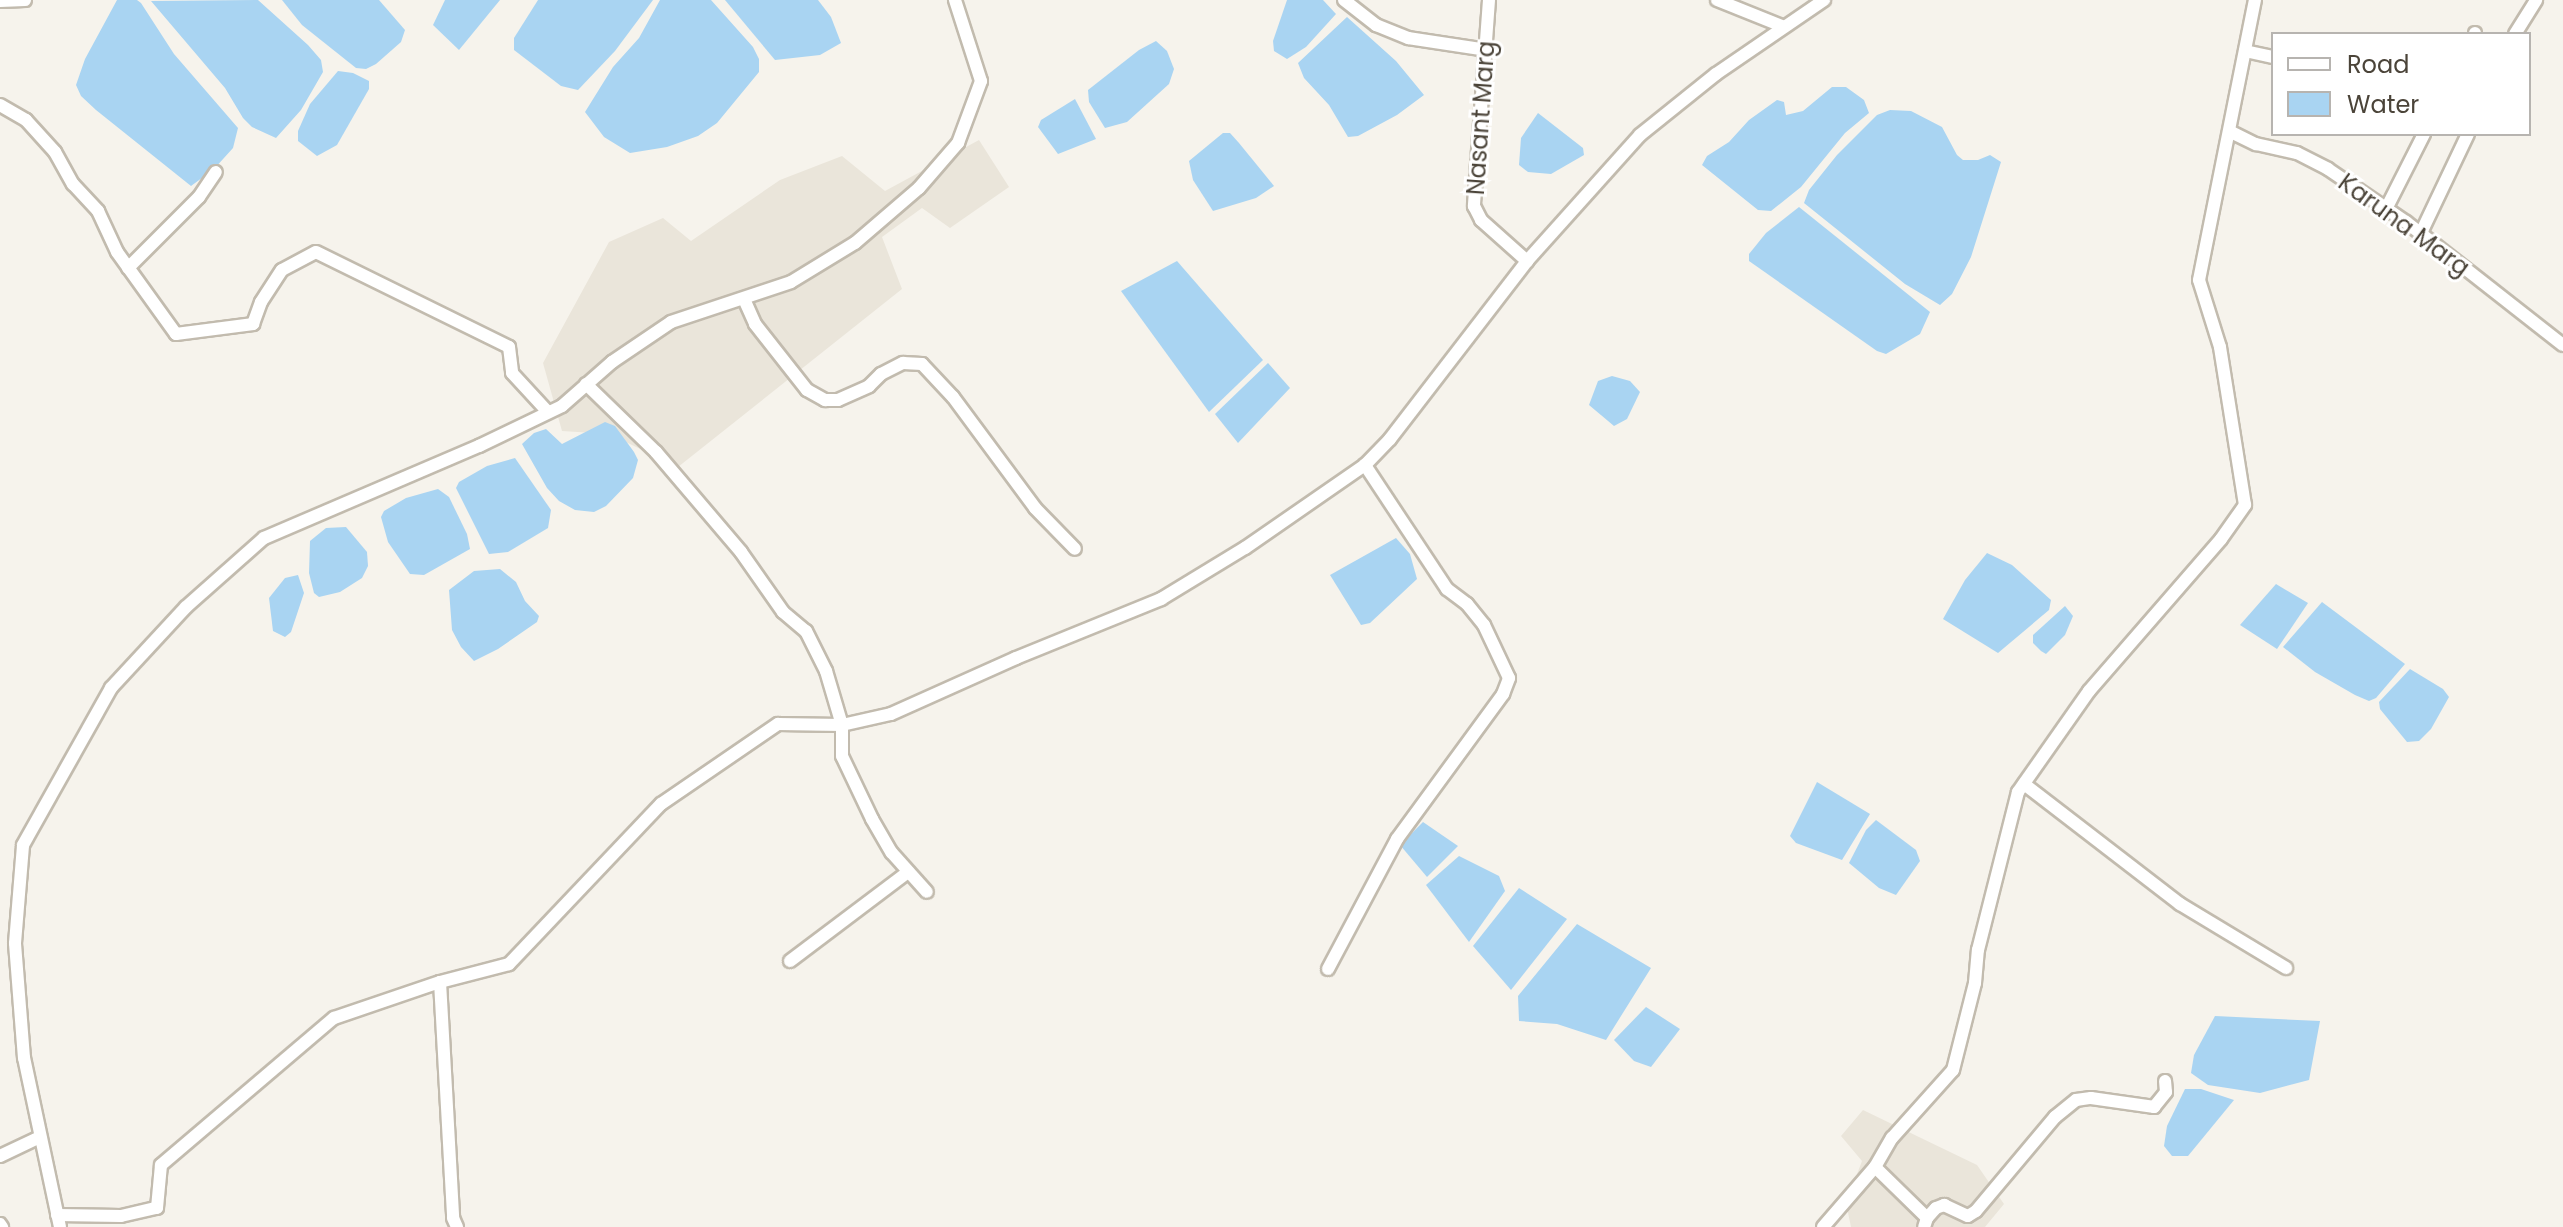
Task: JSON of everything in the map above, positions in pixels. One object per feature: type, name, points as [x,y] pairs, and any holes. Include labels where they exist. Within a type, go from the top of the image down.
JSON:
[{"type":"street","points":[[0,1],[25,0]]},
{"type":"street","points":[[955,0],[981,81],[958,143],[919,188],[855,243],[791,282],[671,322],[586,384],[562,406],[479,446],[264,538],[186,607],[111,688],[23,845],[15,943],[24,1058],[59,1221],[121,1216],[157,1208],[161,1165],[334,1018],[440,982],[509,964],[661,804],[761,732],[778,724],[842,725],[925,701],[1016,658],[1161,599],[1245,548],[1365,465],[1390,439],[1527,261],[1640,135],[1816,2]]},
{"type":"street","points":[[1344,0],[1376,25],[1408,38],[1487,50]]},
{"type":"street","name":"Nasant Marg","points":[[1489,0],[1474,206],[1481,220],[1527,261]]},
{"type":"street","points":[[1823,1227],[1875,1167],[1892,1138],[1953,1070],[1975,983],[1978,950],[1993,904],[2018,792],[2089,691],[2221,539],[2245,505],[2220,347],[2199,280],[2255,0]]},
{"type":"street","points":[[2516,32],[2536,0]]},
{"type":"street","points":[[1722,1],[1782,26]]},
{"type":"street","points":[[2245,51],[2271,57]]},
{"type":"street","points":[[0,105],[26,120],[55,152],[73,184],[98,211],[128,268],[176,334],[253,324],[261,302],[282,270],[316,252],[509,347],[512,373],[548,412]]},
{"type":"street","name":"Karuna Marg","points":[[2231,132],[2256,144],[2297,153],[2328,169],[2386,209],[2563,345]]},
{"type":"street","points":[[2386,209],[2423,136]]},
{"type":"street","points":[[2420,235],[2467,136]]},
{"type":"street","points":[[128,268],[199,197],[216,172]]},
{"type":"street","points":[[744,299],[755,324],[807,390],[825,400],[838,400],[869,386],[881,374],[903,363],[922,364],[936,376],[976,426],[1035,508],[1075,549]]},
{"type":"street","points":[[586,384],[656,452],[741,552],[783,612],[806,631],[826,671],[842,725],[842,756],[872,819],[908,872],[927,892]]},
{"type":"street","points":[[1328,969],[1397,839],[1503,694],[1509,678],[1484,625],[1467,604],[1447,589],[1365,465]]},
{"type":"street","points":[[2024,784],[2180,904],[2286,968]]},
{"type":"street","points":[[790,961],[908,872]]},
{"type":"street","points":[[440,982],[453,1218],[457,1227]]},
{"type":"street","points":[[1875,1167],[1926,1222],[1944,1205],[1968,1216],[1976,1211],[2055,1117],[2076,1100],[2091,1098],[2154,1107],[2166,1092],[2165,1081]]},
{"type":"street","points":[[0,1156],[40,1137]]},
{"type":"shaded area","points":[[979,140],[1009,187],[950,228],[922,208],[882,237],[902,289],[678,467],[609,434],[562,431],[543,363],[609,242],[663,218],[691,241],[780,180],[842,156],[885,191]]},
{"type":"shaded area","points":[[1863,1110],[1977,1165],[2004,1204],[1985,1227],[1851,1227],[1846,1203],[1862,1161],[1841,1136]]},
{"type":"water","points":[[117,0],[137,0],[141,3],[174,54],[238,128],[233,148],[214,169],[191,186],[96,110],[81,96],[76,85],[85,59]]},
{"type":"water","points":[[258,0],[308,45],[321,60],[323,72],[301,110],[276,138],[252,127],[243,118],[225,88],[151,1]]},
{"type":"water","points":[[282,0],[379,0],[405,30],[401,42],[376,64],[366,69],[356,68],[302,25]]},
{"type":"water","points":[[445,0],[500,0],[459,50],[433,25]]},
{"type":"water","points":[[538,0],[653,0],[615,51],[578,90],[561,86],[514,50],[514,38]]},
{"type":"water","points":[[660,0],[711,0],[753,47],[759,59],[759,72],[717,123],[698,136],[667,147],[630,153],[604,137],[585,112],[613,67],[639,38]]},
{"type":"water","points":[[725,0],[818,0],[831,17],[841,43],[820,55],[775,60]]},
{"type":"water","points":[[1287,0],[1323,0],[1336,14],[1306,47],[1287,59],[1274,51],[1273,41]]},
{"type":"water","points":[[1347,17],[1396,61],[1424,95],[1397,115],[1358,136],[1348,137],[1329,105],[1304,78],[1298,63]]},
{"type":"water","points":[[1156,41],[1167,51],[1174,69],[1169,84],[1127,122],[1105,128],[1089,102],[1088,90],[1139,50]]},
{"type":"water","points":[[338,71],[353,73],[369,81],[369,89],[337,145],[317,156],[298,141],[298,131],[310,104]]},
{"type":"water","points":[[1832,87],[1846,87],[1864,100],[1869,113],[1845,133],[1801,187],[1771,211],[1758,210],[1702,165],[1707,156],[1729,142],[1749,120],[1777,100],[1784,102],[1786,115],[1803,111]]},
{"type":"water","points":[[1075,99],[1096,139],[1058,154],[1038,127],[1041,120]]},
{"type":"water","points":[[1890,110],[1911,111],[1942,127],[1963,160],[1978,160],[1990,155],[2001,162],[1971,257],[1952,294],[1940,305],[1905,284],[1804,203],[1809,190],[1837,155],[1877,115]]},
{"type":"water","points":[[1538,113],[1583,148],[1584,155],[1551,174],[1528,172],[1519,165],[1521,138]]},
{"type":"water","points":[[1223,133],[1230,133],[1274,186],[1256,198],[1213,211],[1193,180],[1189,161]]},
{"type":"water","points":[[1799,207],[1930,312],[1920,334],[1886,354],[1877,351],[1749,261],[1749,254],[1766,233]]},
{"type":"water","points":[[1177,261],[1263,360],[1209,412],[1121,291]]},
{"type":"water","points":[[1268,363],[1290,388],[1238,443],[1215,414]]},
{"type":"water","points":[[1612,376],[1630,381],[1640,392],[1627,419],[1614,426],[1589,405],[1598,381]]},
{"type":"water","points":[[605,422],[615,426],[638,460],[633,478],[606,506],[594,512],[575,510],[559,501],[547,488],[522,444],[534,433],[546,429],[562,444]]},
{"type":"water","points":[[515,458],[551,510],[548,528],[508,552],[489,554],[456,488],[459,482],[487,466]]},
{"type":"water","points":[[438,489],[449,497],[467,534],[470,549],[424,575],[410,574],[388,542],[381,517],[384,511],[406,498]]},
{"type":"water","points":[[346,527],[367,552],[368,566],[362,578],[340,592],[319,597],[314,593],[309,573],[310,541],[326,528]]},
{"type":"water","points":[[1396,538],[1410,554],[1417,579],[1370,623],[1361,625],[1330,575]]},
{"type":"water","points":[[1987,553],[2012,565],[2051,600],[2049,610],[1998,653],[1943,619],[1965,580]]},
{"type":"water","points":[[500,569],[516,582],[525,601],[539,616],[537,622],[498,649],[474,661],[461,647],[452,630],[449,590],[474,571]]},
{"type":"water","points":[[298,575],[304,593],[291,632],[285,637],[273,631],[269,598],[285,578]]},
{"type":"water","points":[[2276,584],[2308,603],[2277,649],[2240,625]]},
{"type":"water","points":[[2322,602],[2405,664],[2376,698],[2369,701],[2355,695],[2315,672],[2283,647]]},
{"type":"water","points":[[2065,606],[2073,616],[2065,635],[2046,654],[2033,643],[2033,635]]},
{"type":"water","points":[[2410,669],[2443,689],[2449,697],[2431,729],[2419,741],[2407,742],[2380,709],[2379,702]]},
{"type":"water","points":[[1817,782],[1870,814],[1842,860],[1796,843],[1790,836]]},
{"type":"water","points":[[1876,820],[1916,850],[1920,861],[1896,895],[1879,888],[1849,863],[1866,830]]},
{"type":"water","points":[[1423,822],[1458,846],[1427,877],[1400,845]]},
{"type":"water","points":[[1459,856],[1499,876],[1505,891],[1469,942],[1426,885]]},
{"type":"water","points":[[1519,888],[1567,919],[1511,990],[1473,946]]},
{"type":"water","points":[[1577,924],[1651,968],[1606,1040],[1557,1024],[1519,1021],[1518,996]]},
{"type":"water","points":[[1646,1007],[1680,1029],[1651,1067],[1634,1061],[1614,1040]]},
{"type":"water","points":[[2215,1016],[2320,1021],[2309,1080],[2260,1093],[2208,1085],[2191,1073],[2194,1055]]},
{"type":"water","points":[[2185,1089],[2201,1089],[2234,1100],[2188,1156],[2172,1156],[2164,1146],[2167,1126]]}]
